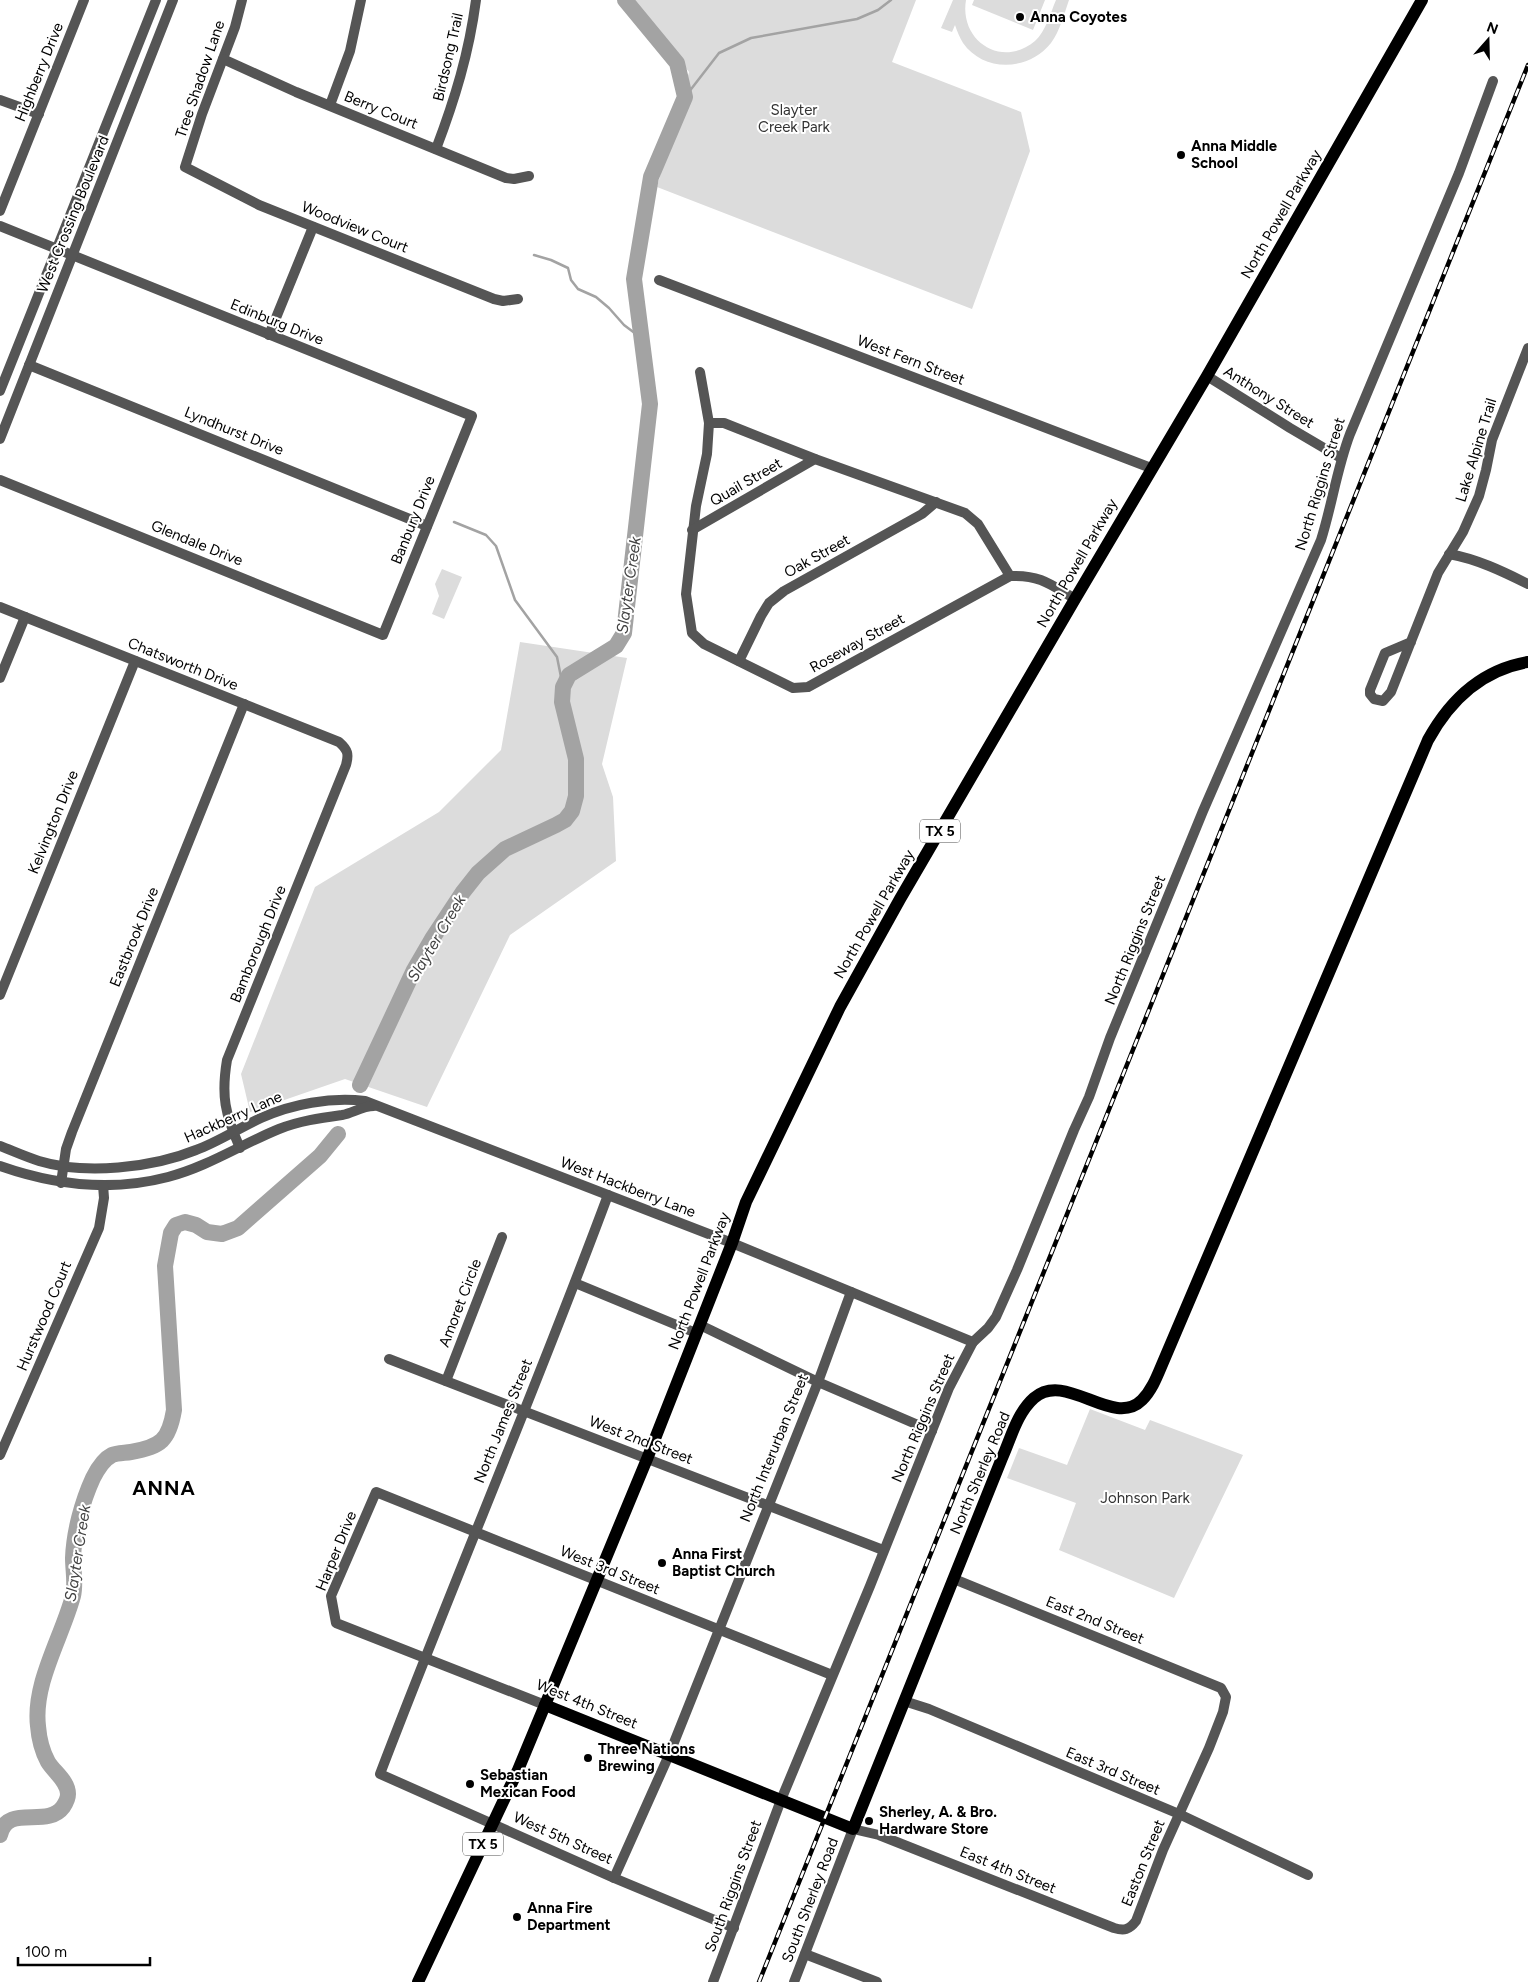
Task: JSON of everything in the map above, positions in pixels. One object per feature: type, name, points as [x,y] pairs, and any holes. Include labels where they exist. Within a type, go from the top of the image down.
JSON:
[{"type":"main road","name":"North Powell Parkway","points":[[545,1705],[648,1459],[732,1243],[746,1202],[840,1007],[1074,599],[1207,376],[1422,0]]},
{"type":"main road","name":"North Sherley Road","points":[[854,1829],[904,1701],[1023,1411],[1035,1397],[1045,1392],[1058,1390],[1114,1408],[1126,1408],[1136,1404],[1149,1391],[1161,1367],[1432,733],[1452,705],[1475,684],[1498,670],[1528,662]]},
{"type":"main road","name":"West 4th Street","points":[[545,1705],[854,1829]]},
{"type":"main road","name":"TX 5","points":[[418,1982],[493,1823],[545,1705]]},
{"type":"street","name":"Highberry Drive","points":[[0,211],[84,0]]},
{"type":"street","name":"West Crossing Boulevard","points":[[0,391],[156,0]]},
{"type":"street","name":"West Crossing Boulevard","points":[[0,440],[173,0]]},
{"type":"street","name":"Tree Shadow Lane","points":[[185,166],[242,0]]},
{"type":"street","points":[[330,105],[350,51],[361,0]]},
{"type":"street","name":"Birdsong Trail","points":[[436,148],[461,78],[476,0]]},
{"type":"street","name":"Berry Court","points":[[223,59],[506,178],[514,179],[529,176]]},
{"type":"street","name":"North Riggins Street","points":[[781,1800],[950,1388],[973,1342],[988,1328],[996,1317],[1017,1270],[1089,1097],[1110,1038],[1203,811],[1321,540],[1331,508],[1341,458],[1390,335],[1459,173],[1493,81]]},
{"type":"street","points":[[0,100],[39,114]]},
{"type":"street","name":"Woodview Court","points":[[185,166],[253,202],[498,300],[518,299]]},
{"type":"street","name":"Edinburg Drive","points":[[0,226],[472,416]]},
{"type":"street","points":[[268,335],[313,226]]},
{"type":"street","name":"West Fern Street","points":[[659,280],[1151,468]]},
{"type":"street","name":"Lake Alpine Trail","points":[[1411,642],[1389,650],[1382,657],[1370,690],[1370,694],[1374,699],[1383,701],[1388,697],[1411,642],[1438,573],[1463,532],[1479,496],[1492,440],[1528,348]]},
{"type":"street","name":"Lyndhurst Drive","points":[[30,365],[427,526]]},
{"type":"street","name":"Roseway Street","points":[[700,372],[709,423],[707,454],[692,530],[686,594],[692,633],[704,644],[793,688],[808,687],[1010,576]]},
{"type":"street","name":"Anthony Street","points":[[1207,376],[1341,458]]},
{"type":"street","name":"Banbury Drive","points":[[383,635],[472,416]]},
{"type":"street","points":[[709,423],[724,424],[815,460],[965,513],[978,524],[1010,576],[1028,576],[1045,580],[1074,599]]},
{"type":"street","name":"Quail Street","points":[[692,530],[815,460]]},
{"type":"street","name":"Glendale Drive","points":[[0,480],[383,635]]},
{"type":"street","name":"Oak Street","points":[[739,661],[761,616],[769,604],[784,591],[922,514],[936,502]]},
{"type":"street","points":[[1449,554],[1463,556],[1498,568],[1528,584]]},
{"type":"street","name":"Chatsworth Drive","points":[[0,607],[340,742],[346,748],[349,755]]},
{"type":"street","points":[[0,678],[25,617]]},
{"type":"street","name":"Kelvington Drive","points":[[0,994],[135,661]]},
{"type":"street","name":"Eastbrook Drive","points":[[60,1183],[66,1149],[72,1132],[244,704]]},
{"type":"street","name":"Bamborough Drive","points":[[240,1148],[225,1107],[223,1082],[227,1060],[349,755]]},
{"type":"street","name":"Hackberry Lane","points":[[4,1148],[39,1161],[63,1167],[113,1168],[138,1166],[168,1160],[197,1150],[272,1114],[296,1106],[321,1102],[357,1100],[383,1107]]},
{"type":"street","name":"Hackberry Lane","points":[[0,1167],[34,1178],[60,1183],[103,1185],[141,1182],[168,1177],[199,1166],[294,1124],[345,1114],[363,1107],[383,1107]]},
{"type":"street","name":"West Hackberry Lane","points":[[383,1107],[732,1243],[973,1342]]},
{"type":"street","points":[[0,1167],[4,1148]]},
{"type":"street","name":"Hurstwood Court","points":[[0,1455],[99,1228],[104,1198],[103,1185]]},
{"type":"street","name":"North James Street","points":[[380,1774],[474,1532],[575,1283],[608,1195]]},
{"type":"street","name":"Amoret Circle","points":[[446,1381],[502,1237]]},
{"type":"street","points":[[575,1283],[698,1329],[932,1431]]},
{"type":"street","name":"North Interurban Street","points":[[614,1878],[669,1755],[767,1505],[818,1382],[851,1292]]},
{"type":"street","name":"West 2nd Street","points":[[388,1359],[883,1550]]},
{"type":"street","name":"West 3rd Street","points":[[376,1492],[832,1675]]},
{"type":"street","name":"Harper Drive","points":[[336,1623],[331,1596],[376,1492]]},
{"type":"street","name":"East 2nd Street","points":[[954,1579],[1208,1681],[1224,1691]]},
{"type":"street","name":"West 4th Street","points":[[336,1623],[545,1705]]},
{"type":"street","name":"Easton Street","points":[[1123,1931],[1129,1929],[1136,1921],[1223,1712],[1226,1702],[1224,1691]]},
{"type":"street","name":"East 3rd Street","points":[[904,1701],[929,1709],[1179,1814],[1308,1875]]},
{"type":"street","name":"West 5th Street","points":[[380,1774],[614,1878],[734,1928]]},
{"type":"street","name":"South Riggins Street","points":[[713,1982],[781,1800]]},
{"type":"street","name":"East 4th Street","points":[[854,1829],[879,1835],[1123,1931]]},
{"type":"street","name":"South Sherley Road","points":[[794,1982],[854,1829]]},
{"type":"street","points":[[805,1954],[877,1982]]},
{"type":"green space","name":"Slayter Creek Park","points":[[630,0],[916,0],[892,62],[1021,112],[1030,151],[972,309],[657,187],[689,72]]},
{"type":"green space","points":[[953,0],[966,0],[966,15],[969,28],[976,38],[986,46],[997,51],[1009,52],[1022,49],[1035,41],[1042,32],[1056,0],[1069,0],[1059,28],[1051,43],[1031,59],[1007,65],[994,64],[972,53],[963,43],[955,25],[952,32],[941,28]]},
{"type":"green space","name":"Anna Coyotes","points":[[974,0],[1045,0],[1033,30],[972,5]]},
{"type":"green space","points":[[442,569],[462,577],[444,619],[432,614],[439,596],[435,584]]},
{"type":"green space","points":[[520,642],[627,658],[602,764],[613,797],[616,861],[510,935],[427,1107],[345,1079],[250,1112],[241,1074],[315,887],[439,812],[501,750]]},
{"type":"green space","name":"Johnson Park","points":[[1090,1409],[1145,1430],[1150,1420],[1243,1455],[1174,1598],[1059,1550],[1076,1503],[1007,1478],[1019,1448],[1067,1465]]},
{"type":"waterway","name":"Slayter Creek","points":[[360,1085],[414,970],[463,892],[478,873],[505,849],[565,820],[572,811],[576,796],[576,759],[562,702],[563,687],[569,675],[616,646],[624,633],[650,404],[634,279],[651,177],[685,97],[677,63],[625,0]]},
{"type":"waterway","points":[[685,97],[719,53],[751,38],[857,19],[878,10],[891,0]]},
{"type":"waterway","points":[[534,255],[568,268],[571,280],[578,289],[596,297],[624,325],[640,337]]},
{"type":"waterway","points":[[454,522],[486,535],[496,546],[515,600],[557,657],[563,687]]},
{"type":"waterway","name":"Slayter Creek","points":[[0,1835],[4,1826],[11,1820],[47,1816],[56,1813],[63,1807],[68,1797],[66,1785],[48,1762],[41,1745],[38,1726],[40,1693],[49,1660],[73,1596],[75,1538],[82,1507],[93,1478],[99,1468],[112,1455],[150,1448],[162,1440],[172,1420],[174,1410],[165,1266],[171,1233],[176,1225],[185,1222],[196,1225],[207,1232],[222,1234],[238,1228],[320,1156],[338,1134]]},
{"type":"railway","points":[[759,1982],[1528,65]]},
{"type":"place","name":"Anna Coyotes","points":[[1020,17]]},
{"type":"place","name":"Anna Middle School","points":[[1181,155]]},
{"type":"place","name":"Anna First Baptist Church","points":[[662,1563]]},
{"type":"place","name":"Three Nations Brewing","points":[[588,1758]]},
{"type":"place","name":"Sebastian Mexican Food","points":[[470,1784]]},
{"type":"place","name":"Sherley, A. & Bro. Hardware Store","points":[[869,1821]]},
{"type":"place","name":"Anna Fire Department","points":[[517,1917]]},
{"type":"district","name":"ANNA","points":[[164,1488]]}]
